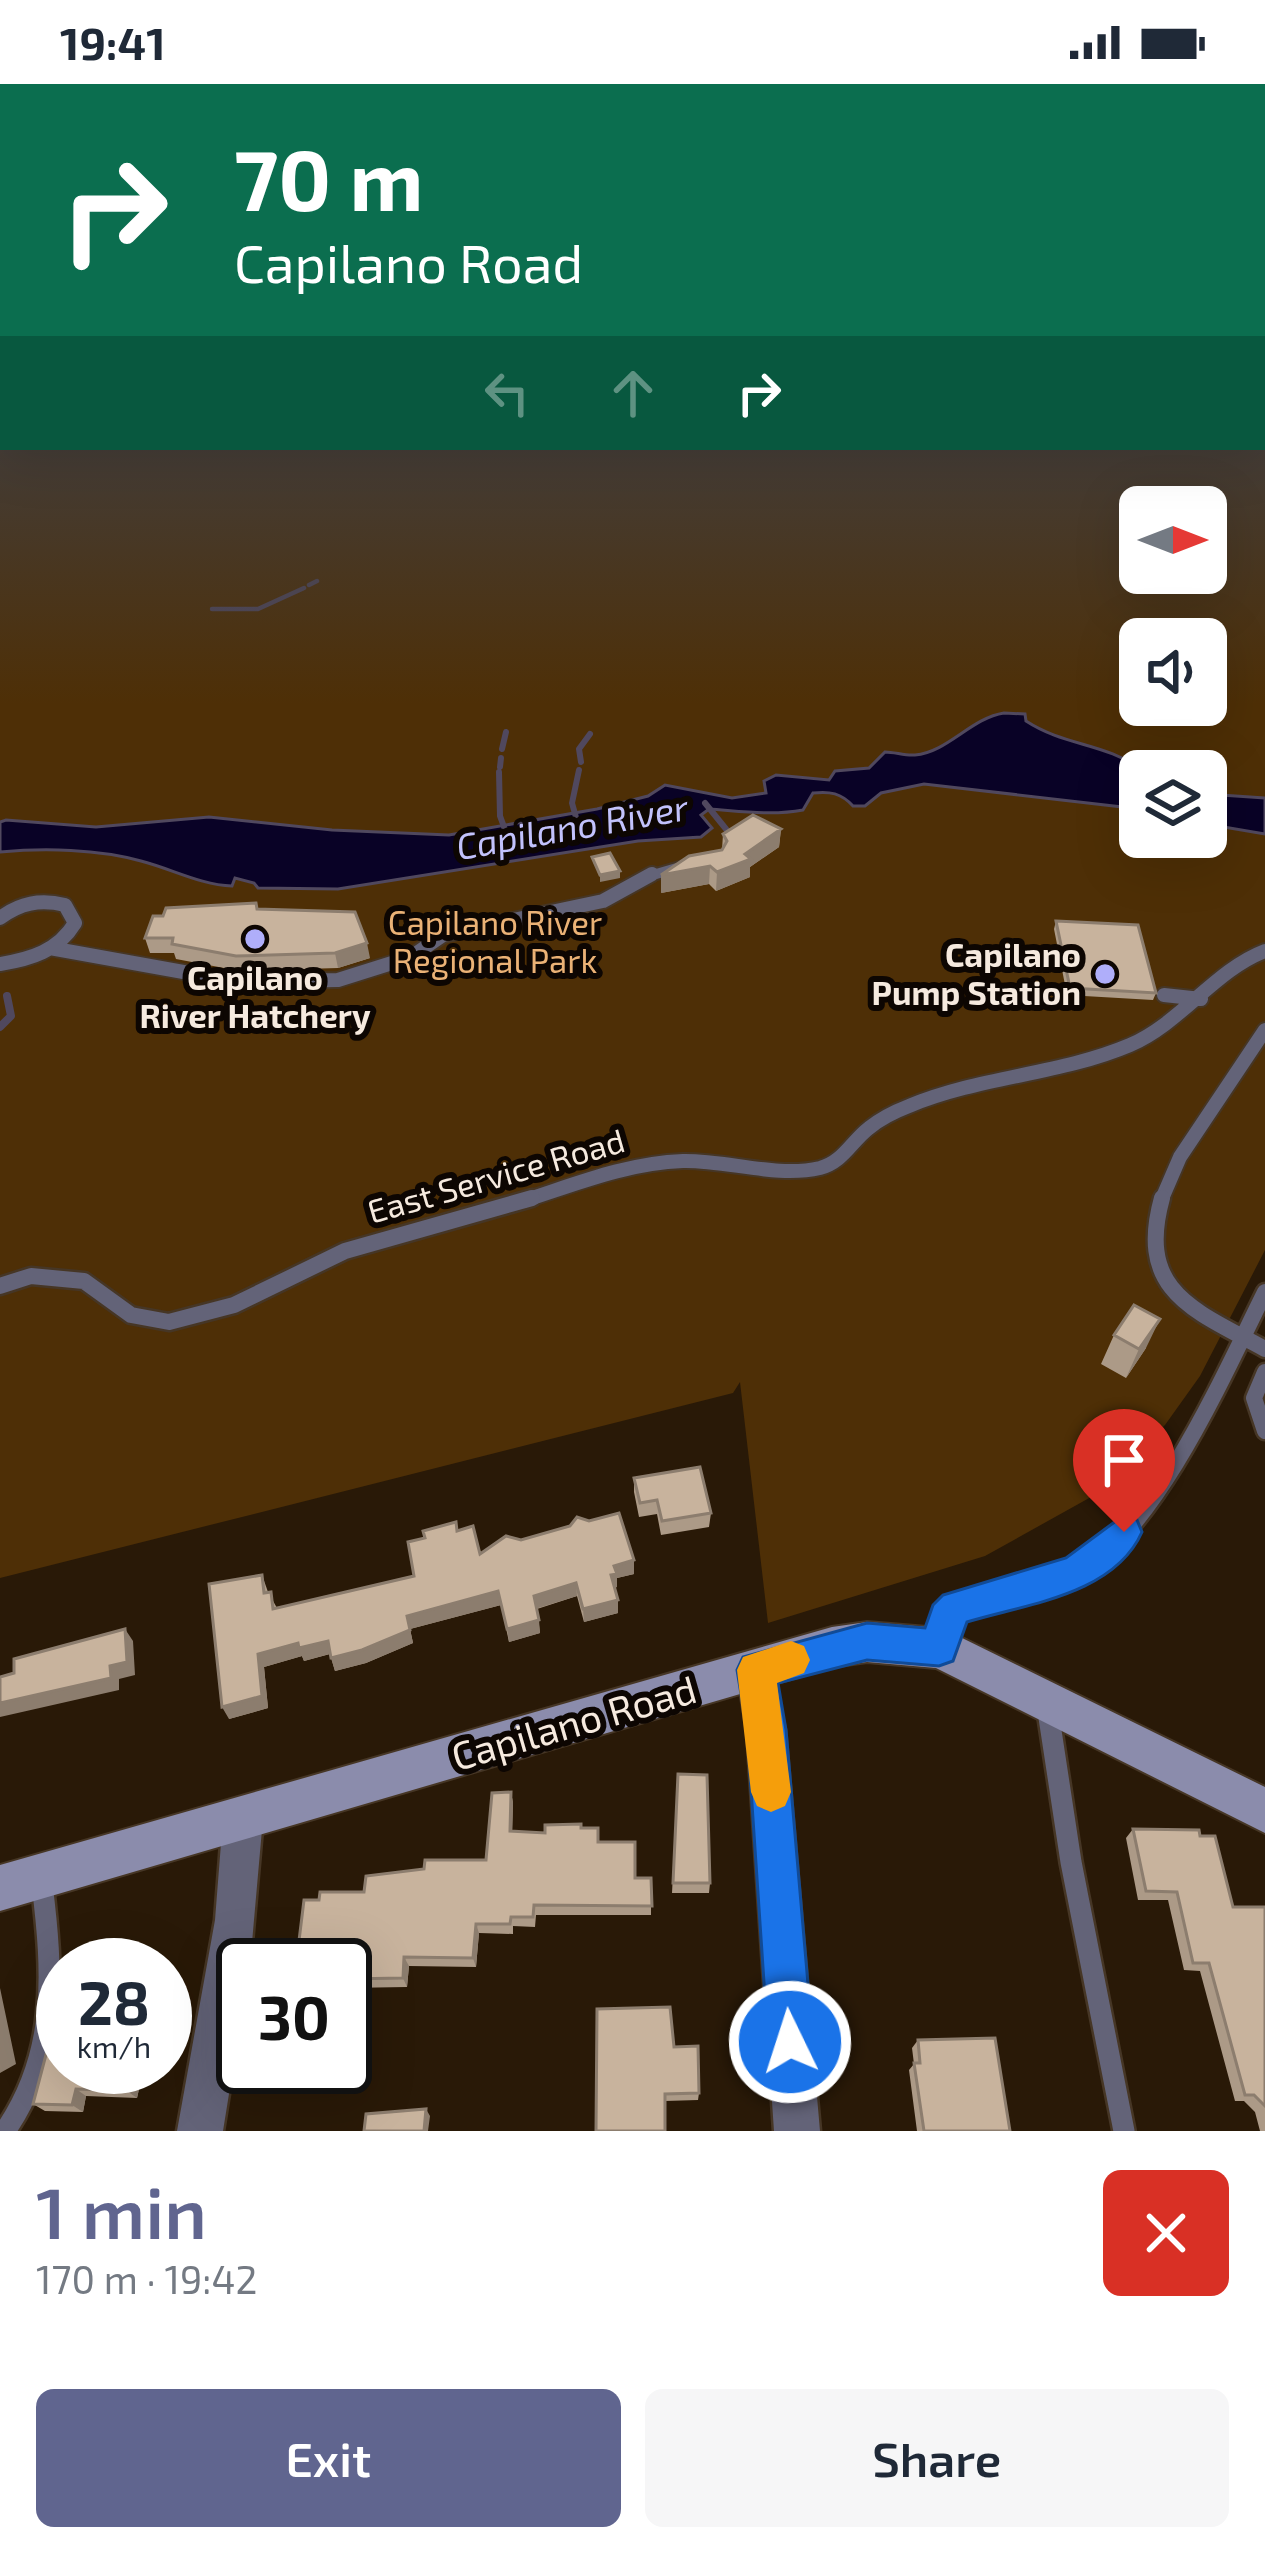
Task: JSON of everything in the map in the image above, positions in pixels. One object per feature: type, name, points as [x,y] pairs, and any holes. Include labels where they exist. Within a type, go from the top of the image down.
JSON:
[{"type":"main road","name":"Capilano Road","points":[[21,1882],[867,1642],[939,1648],[1265,1811]]},
{"type":"street","points":[[756,1670],[766,1730],[797,2131]]},
{"type":"street","points":[[200,2131],[236,1921],[243,1818]]},
{"type":"lane","points":[[50,948],[238,982],[338,980],[411,957],[443,935],[603,901],[658,870],[697,863]]},
{"type":"lane","points":[[0,918],[17,905],[46,901],[65,905],[75,923],[50,948],[0,964]]},
{"type":"lane","name":"East Service Road","points":[[0,1286],[32,1276],[84,1281],[131,1315],[169,1322],[234,1305],[345,1251],[443,1226],[638,1164],[688,1161],[797,1171],[824,1167],[842,1158],[869,1128],[906,1107],[982,1080],[1114,1052],[1177,1019],[1249,957],[1265,951]]},
{"type":"lane","points":[[1165,995],[1201,999]]},
{"type":"lane","points":[[1265,1030],[1158,1198],[1150,1249],[1158,1273],[1173,1292],[1265,1348]]},
{"type":"lane","points":[[939,1648],[946,1617],[956,1607],[1072,1574],[1096,1561],[1110,1546],[1184,1444],[1265,1292]]},
{"type":"lane","points":[[1265,1372],[1254,1398],[1265,1431]]},
{"type":"lane","points":[[1046,1704],[1070,1862],[1124,2131]]},
{"type":"lane","points":[[5,2131],[22,2111],[50,2027],[50,1940],[21,1882]]},
{"type":"green space","name":"Capilano River Regional Park","points":[[0,514],[1119,514],[1119,594],[1227,594],[1227,514],[1265,514],[1265,1250],[1200,1376],[1165,1425],[1091,1497],[985,1556],[768,1623],[740,1382],[733,1393],[0,1578]]},
{"type":"water","name":"Capilano River","points":[[1025,714],[1026,721],[1056,736],[1119,757],[1119,807],[924,784],[881,793],[865,806],[853,806],[835,794],[813,793],[803,810],[709,809],[701,815],[712,828],[701,837],[638,841],[338,889],[258,888],[235,878],[232,886],[220,885],[141,861],[89,852],[0,852],[0,822],[6,820],[96,827],[209,817],[332,830],[449,835],[597,809],[648,796],[665,785],[732,798],[766,793],[764,781],[776,775],[829,780],[835,771],[869,768],[885,752],[927,753],[992,716]]},
{"type":"water","points":[[1227,795],[1265,798],[1265,834],[1227,828]]},
{"type":"building","points":[[753,815],[781,829],[745,854],[751,859],[717,872],[710,866],[661,875],[689,856],[722,850],[727,841],[723,834]]},
{"type":"building","points":[[610,853],[620,871],[600,875],[592,857]]},
{"type":"building","points":[[256,903],[257,909],[355,912],[367,943],[335,953],[236,956],[172,944],[173,938],[145,938],[153,916],[163,916],[166,908]]},
{"type":"building","name":"Capilano Pump Station","points":[[1056,921],[1138,925],[1156,993],[1070,988]]},
{"type":"building","points":[[1134,1305],[1160,1319],[1139,1349],[1114,1335]]},
{"type":"building","points":[[700,1467],[711,1513],[662,1521],[657,1500],[640,1503],[634,1478]]},
{"type":"building","points":[[619,1513],[634,1560],[614,1566],[617,1574],[611,1575],[618,1600],[583,1609],[576,1583],[534,1596],[539,1620],[507,1629],[498,1591],[407,1616],[410,1630],[362,1650],[331,1658],[328,1641],[299,1648],[298,1643],[258,1654],[262,1696],[222,1707],[209,1584],[262,1575],[264,1593],[271,1592],[273,1609],[414,1576],[408,1542],[425,1538],[423,1531],[456,1522],[457,1531],[473,1526],[480,1554],[506,1536],[521,1540],[570,1526],[577,1517],[589,1521]]},
{"type":"building","points":[[125,1629],[127,1662],[110,1666],[111,1678],[0,1703],[0,1677],[14,1673],[14,1659]]},
{"type":"building","points":[[678,1774],[707,1775],[710,1883],[673,1883]]},
{"type":"building","points":[[511,1792],[510,1831],[545,1833],[545,1825],[581,1824],[581,1828],[598,1828],[598,1842],[635,1842],[635,1878],[651,1878],[652,1906],[534,1905],[533,1917],[511,1917],[510,1924],[476,1924],[473,1958],[404,1957],[403,1978],[372,1979],[372,1938],[299,1938],[304,1900],[319,1900],[320,1892],[364,1892],[366,1876],[424,1869],[425,1860],[486,1860],[492,1793]]},
{"type":"building","points":[[1133,1829],[1199,1830],[1200,1836],[1215,1836],[1233,1907],[1265,1907],[1265,2106],[1254,2095],[1245,2095],[1209,1963],[1193,1963],[1177,1892],[1146,1891]]},
{"type":"building","points":[[670,2007],[674,2047],[698,2046],[699,2093],[665,2094],[665,2131],[596,2131],[597,2009]]},
{"type":"building","points":[[995,2038],[1010,2131],[924,2131],[914,2063],[920,2063],[918,2040]]},
{"type":"building","points":[[36,2093],[75,2094],[72,2105],[33,2104]]},
{"type":"building","points":[[426,2109],[424,2131],[364,2131],[366,2114]]},
{"type":"waterway","points":[[309,585],[317,581]]},
{"type":"waterway","points":[[212,609],[258,609],[304,588]]},
{"type":"waterway","points":[[502,749],[506,732]]},
{"type":"waterway","points":[[581,762],[579,749],[590,734]]},
{"type":"waterway","points":[[500,767],[501,758]]},
{"type":"waterway","name":"Capilano River","points":[[577,821],[572,803],[579,770]]},
{"type":"waterway","name":"Capilano River","points":[[499,772],[500,816],[507,835]]},
{"type":"waterway","name":"Capilano River","points":[[705,803],[726,829]]},
{"type":"waterway","points":[[0,1027],[11,1016],[7,996]]},
{"type":"slow traffic","points":[[771,1792],[756,1670],[791,1660]]},
{"type":"place","name":"Capilano River Hatchery","points":[[255,939]]},
{"type":"place","name":"Capilano Pump Station","points":[[1105,974]]},
{"type":"route","points":[[790,2042],[766,1730],[756,1670],[832,1647],[867,1642],[939,1648],[946,1617],[956,1607],[1072,1574],[1096,1561],[1124,1532]]}]
